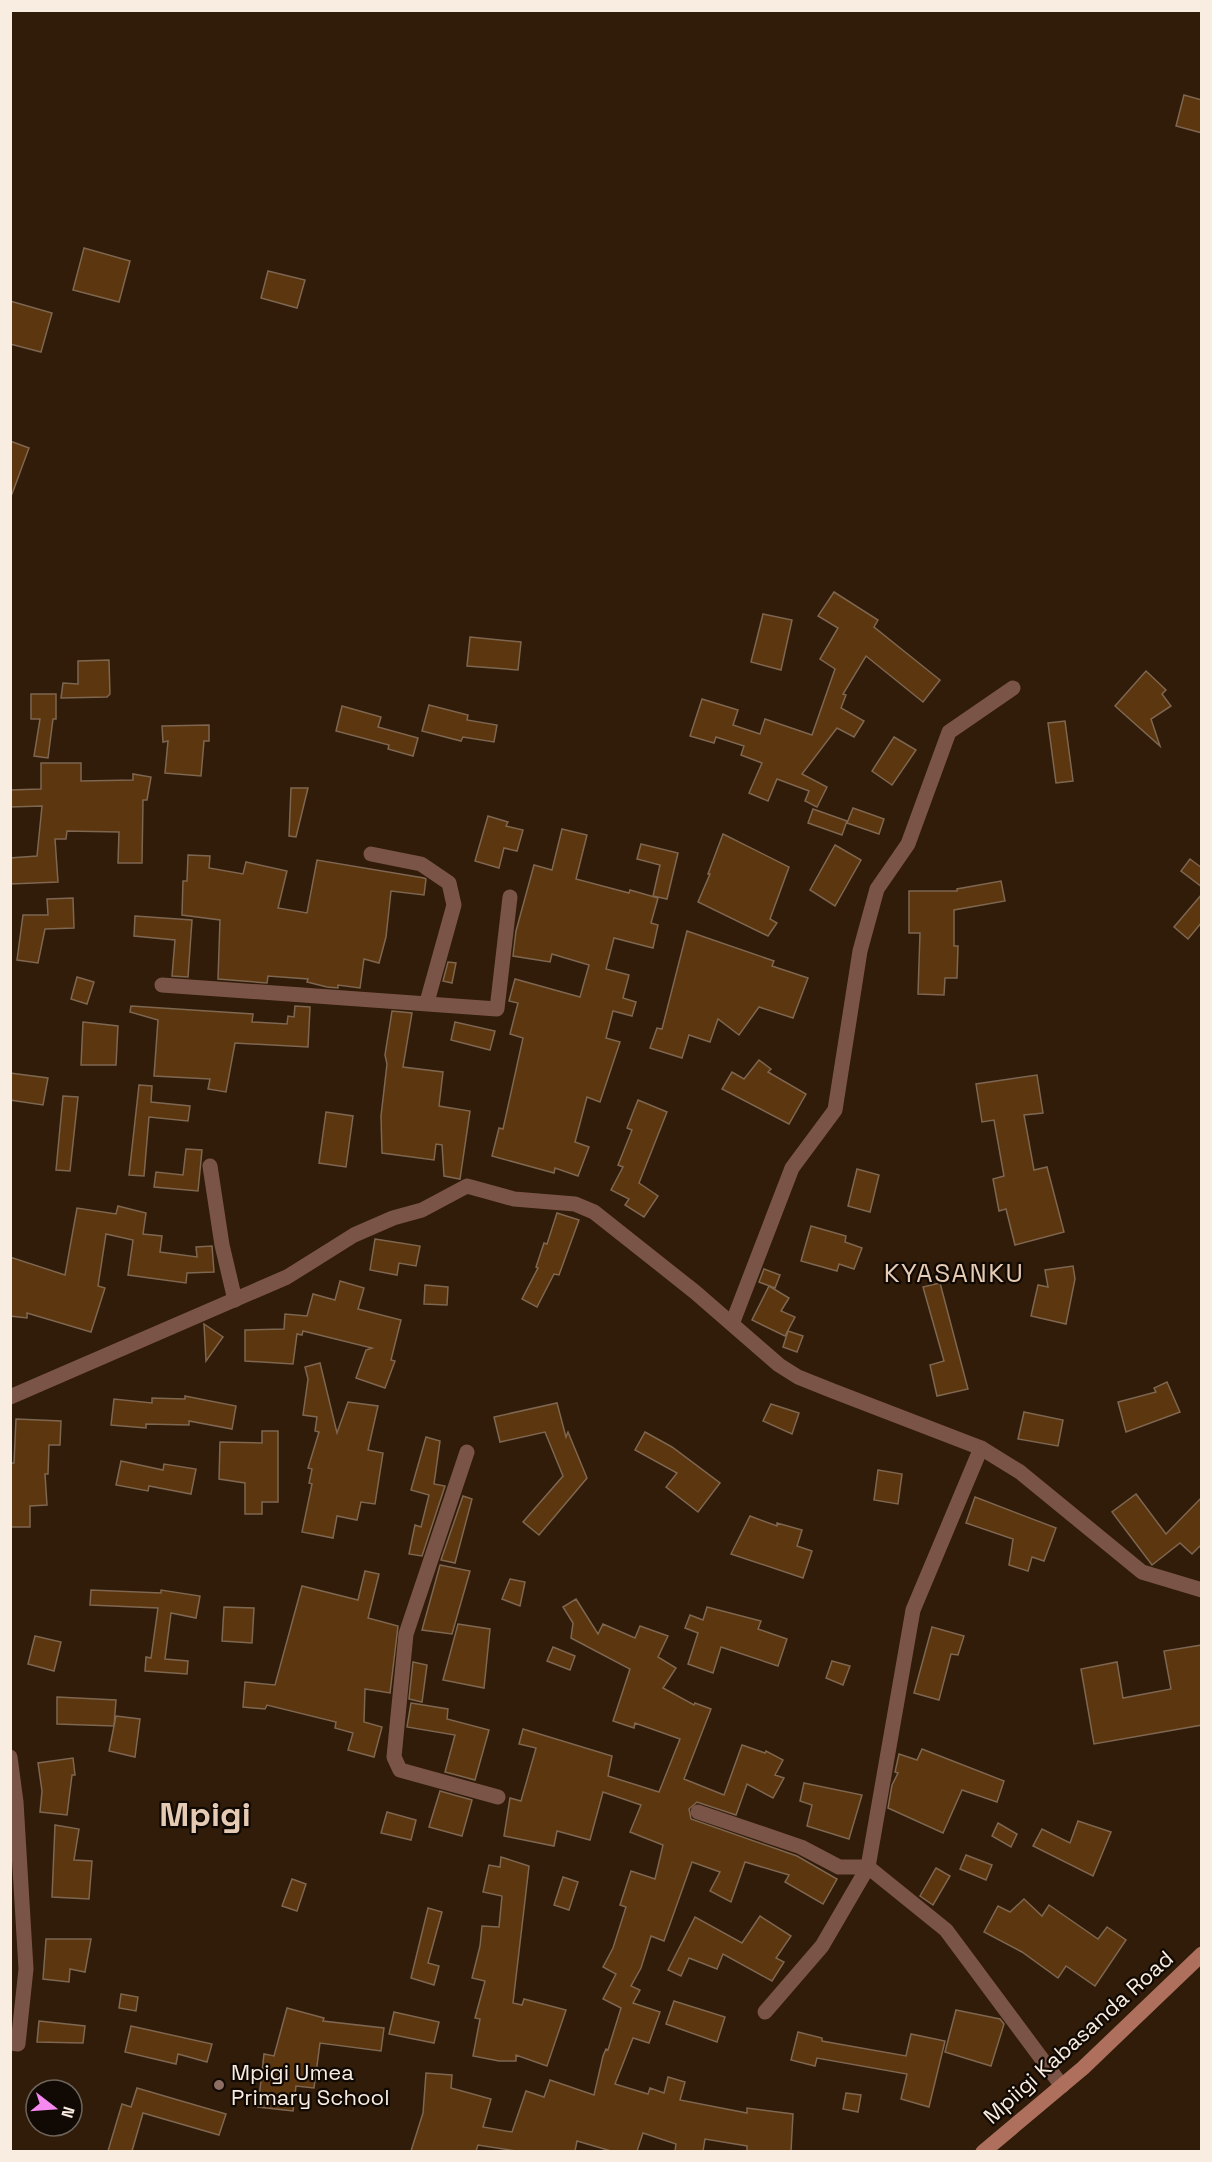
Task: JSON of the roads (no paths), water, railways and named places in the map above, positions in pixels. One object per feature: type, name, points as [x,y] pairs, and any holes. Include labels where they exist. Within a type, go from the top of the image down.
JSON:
[{"type":"main road","name":"Mpiigi Kabasanda Road","points":[[983,2151],[1062,2086],[1202,1954]]},
{"type":"street","points":[[732,1324],[792,1168],[835,1110],[860,951],[878,889],[908,844],[949,732],[1013,688]]},
{"type":"street","points":[[371,854],[421,864],[449,883],[454,905],[427,1002]]},
{"type":"street","points":[[162,985],[427,1002],[497,1009],[510,897]]},
{"type":"street","points":[[210,1166],[222,1245],[235,1300]]},
{"type":"street","points":[[10,1397],[287,1277],[354,1235],[393,1218],[422,1210],[467,1186],[514,1199],[575,1204],[594,1212],[779,1365],[798,1377],[981,1448],[1020,1472],[1136,1568],[1171,1583],[1202,1590]]},
{"type":"street","points":[[765,2012],[822,1946],[868,1867],[913,1610],[981,1448]]},
{"type":"street","points":[[467,1452],[406,1634],[394,1757],[400,1770],[498,1797]]},
{"type":"street","points":[[10,1757],[16,1803],[26,1969],[18,2044],[10,2043]]},
{"type":"street","points":[[698,1812],[801,1847],[839,1867],[868,1867],[946,1930],[1062,2086]]},
{"type":"place","name":"Mpigi Umea Primary School","points":[[219,2085]]},
{"type":"district","name":"KYASANKU","points":[[954,1273]]},
{"type":"district","name":"Mpigi","points":[[205,1814]]}]
